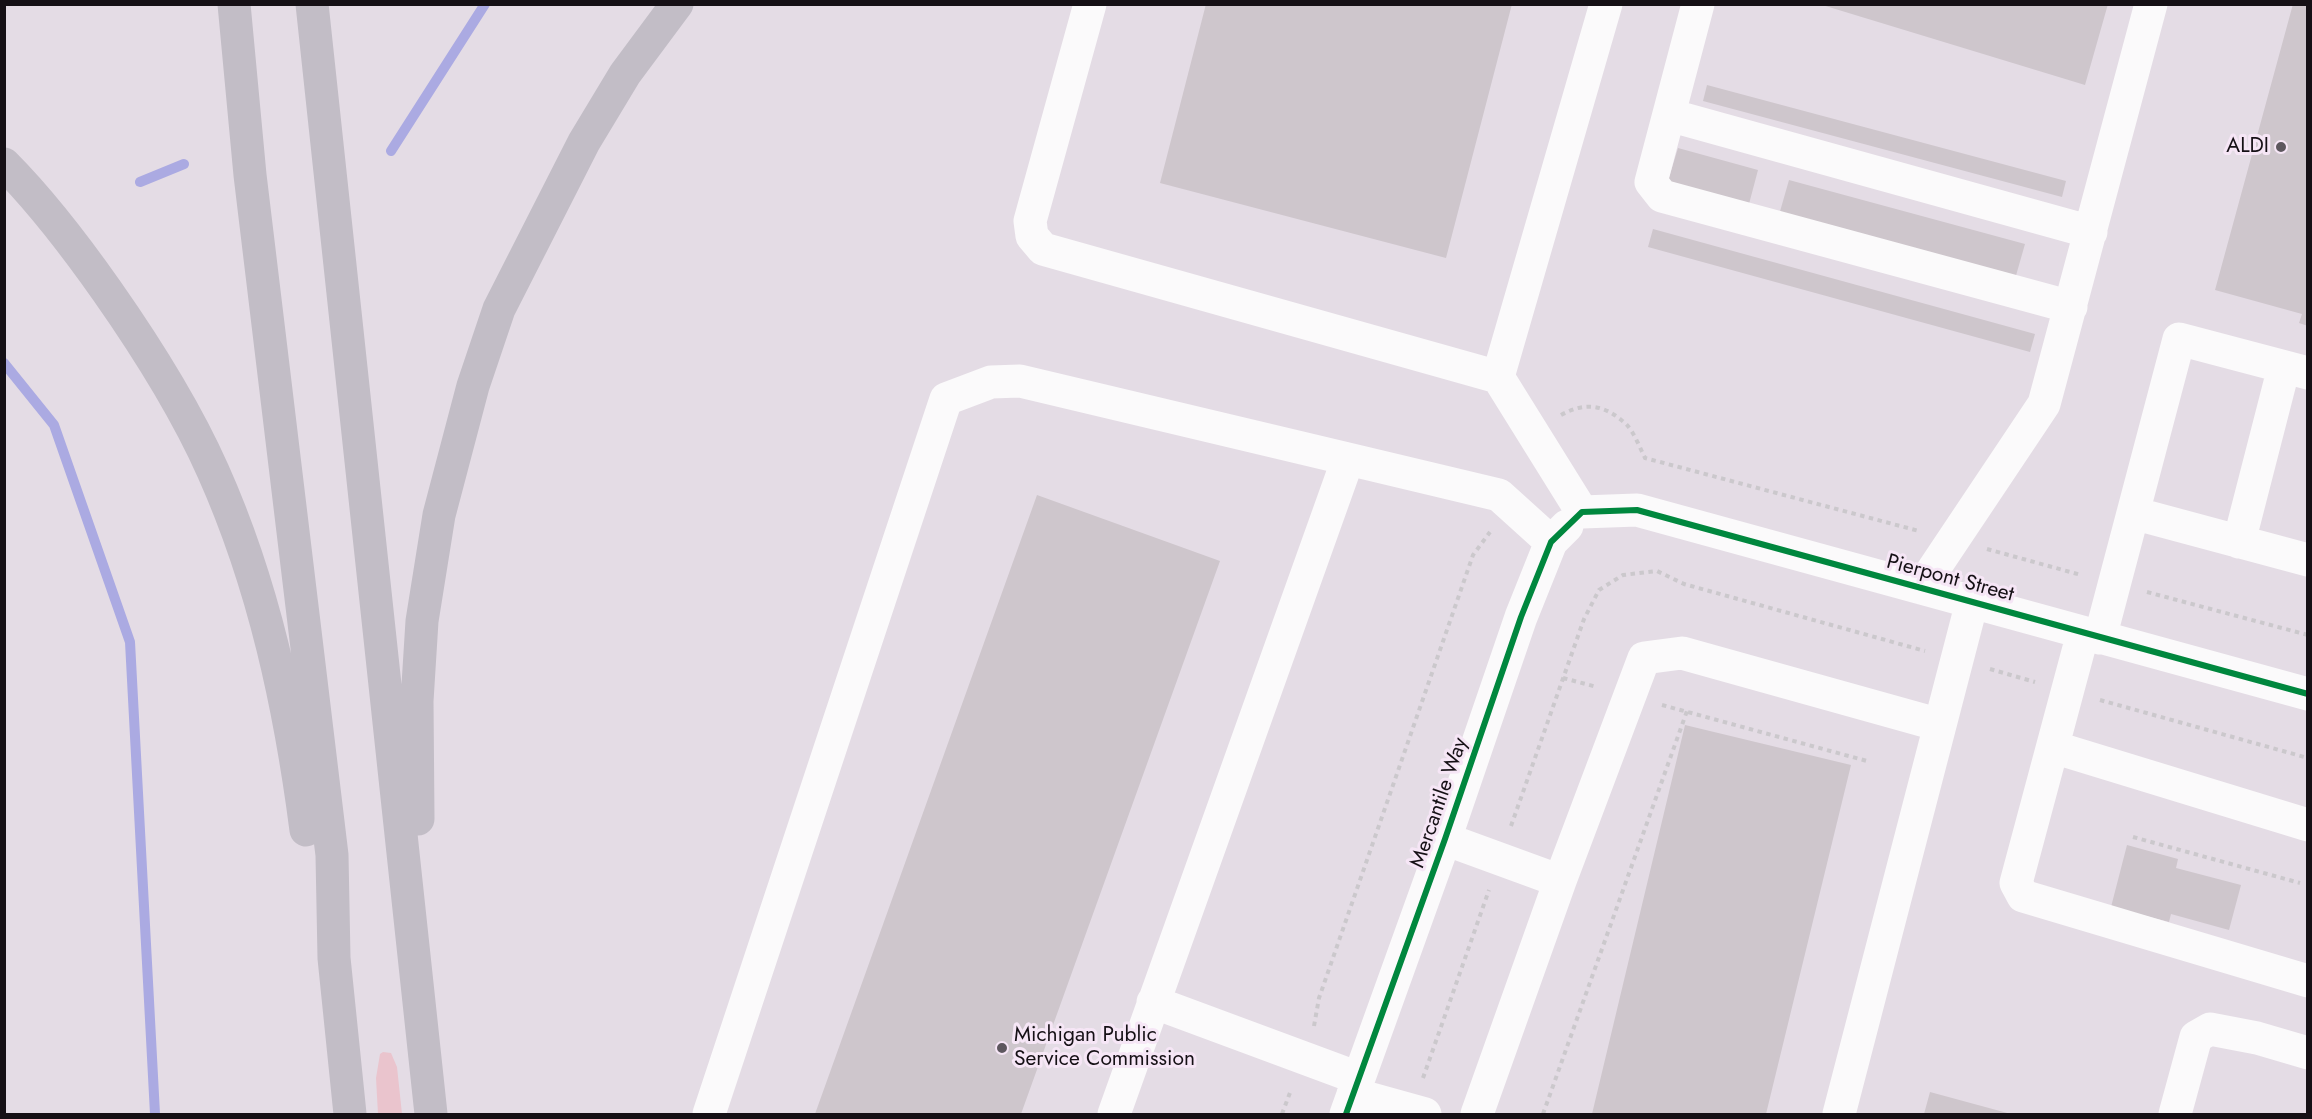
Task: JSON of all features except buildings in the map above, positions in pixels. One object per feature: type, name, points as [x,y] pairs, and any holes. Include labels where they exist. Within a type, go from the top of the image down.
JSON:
[{"type":"highway","points":[[234,4],[250,175],[332,855],[334,958],[350,1114]]},
{"type":"highway","points":[[312,4],[431,1114]]},
{"type":"highway","points":[[422,1022],[417,701],[422,621],[439,515],[473,386],[499,309],[584,142],[625,74],[677,4]]},
{"type":"highway","points":[[4,164],[79,252],[138,335],[187,420],[220,489],[249,563],[272,638],[300,786],[310,862],[334,958]]},
{"type":"street","points":[[1090,4],[1030,221],[1032,236],[1043,249],[1498,377],[1581,512]]},
{"type":"street","points":[[1498,377],[1606,4]]},
{"type":"street","points":[[1698,4],[1651,182],[1662,196],[2072,307]]},
{"type":"street","points":[[1921,588],[2044,404],[2072,307],[2151,4]]},
{"type":"street","points":[[1669,115],[2091,232]]},
{"type":"street","points":[[2239,542],[2296,370],[2179,339],[2133,513],[2092,635],[2068,691],[2016,883],[2023,896],[2307,981]]},
{"type":"street","points":[[709,1114],[946,399],[991,382],[1020,381],[1499,495],[1551,542]]},
{"type":"street","points":[[1114,1114],[1348,459]]},
{"type":"street","name":"Pierpont Street","points":[[1581,512],[1636,510],[2307,694]]},
{"type":"street","name":"Mercantile Way","points":[[1352,1096],[1445,839],[1521,617],[1551,542],[1581,512]]},
{"type":"street","points":[[2133,513],[2307,560]]},
{"type":"street","points":[[1839,1114],[1972,603]]},
{"type":"street","points":[[1477,1114],[1560,880],[1644,658],[1682,653],[1940,725]]},
{"type":"street","points":[[2053,747],[2307,825]]},
{"type":"street","points":[[1445,839],[1560,880]]},
{"type":"street","points":[[1153,1002],[1352,1096],[1418,1113]]},
{"type":"street","points":[[2175,1114],[2196,1037],[2210,1029],[2257,1038],[2307,1053]]},
{"type":"path","points":[[1418,1113],[1500,858],[1584,619],[1599,590],[1623,575],[1657,571],[1684,584],[2307,758]]},
{"type":"path","points":[[1563,678],[1867,761]]},
{"type":"path","points":[[1543,1114],[1687,711]]},
{"type":"path","points":[[2133,837],[2300,883]]},
{"type":"shaded area","points":[[391,1053],[397,1067],[402,1114],[378,1114],[376,1078],[380,1054]]},
{"type":"waterway","points":[[391,151],[485,4]]},
{"type":"waterway","points":[[140,182],[184,164]]},
{"type":"waterway","points":[[4,363],[54,425],[130,642],[155,1114]]},
{"type":"cycle path","points":[[1346,1114],[1445,839],[1521,617],[1551,542],[1582,512],[1637,510],[2308,694]]},
{"type":"place","name":"ALDI","points":[[2281,147]]},
{"type":"place","name":"Michigan Public Service Commission","points":[[1002,1048]]}]
